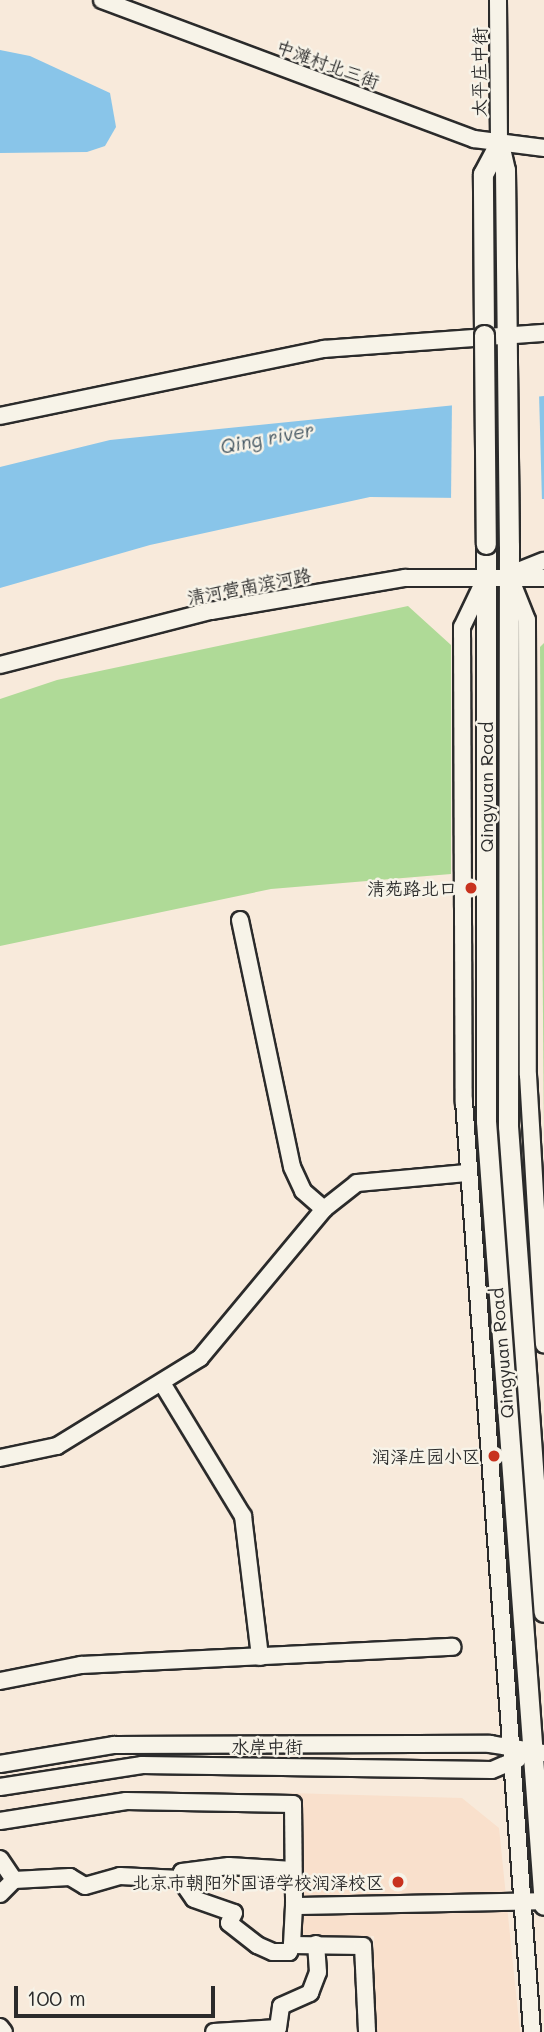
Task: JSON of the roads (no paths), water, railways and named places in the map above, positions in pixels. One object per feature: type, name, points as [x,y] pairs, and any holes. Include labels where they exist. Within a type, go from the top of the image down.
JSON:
[{"type":"main road","name":"Qingyuan Road","points":[[499,144],[483,174],[487,575],[486,1122],[538,1753],[544,1903]]},
{"type":"main road","name":"Qingyuan Road","points":[[499,144],[507,335],[509,546],[508,1125],[544,1612]]},
{"type":"street","name":"中滩村北三街","points":[[102,0],[499,144],[544,148]]},
{"type":"street","name":"太平庄中街","points":[[498,0],[499,144]]},
{"type":"street","points":[[0,416],[324,349],[544,333]]},
{"type":"street","points":[[509,574],[544,561]]},
{"type":"street","points":[[509,574],[544,578]]},
{"type":"street","points":[[509,574],[527,620],[528,1075],[544,1345]]},
{"type":"street","name":"清河营南滨河路","points":[[0,665],[211,611],[405,578],[509,574]]},
{"type":"street","points":[[487,575],[462,626],[467,1173],[532,2032]]},
{"type":"street","points":[[240,920],[292,1167],[303,1191],[324,1209]]},
{"type":"street","points":[[1,1453],[57,1446],[200,1358],[324,1209],[357,1183],[467,1173]]},
{"type":"street","points":[[162,1383],[243,1516],[260,1657]]},
{"type":"street","points":[[0,1681],[81,1665],[453,1647]]},
{"type":"street","name":"水岸中街","points":[[0,1764],[114,1745],[510,1755],[538,1753]]},
{"type":"street","name":"水岸中街","points":[[0,1787],[142,1765],[492,1770],[510,1755]]},
{"type":"street","points":[[0,1821],[125,1801],[293,1804],[292,1945]]},
{"type":"street","points":[[0,1859],[14,1880]]},
{"type":"street","points":[[180,1879],[182,1872],[229,1866],[293,1870]]},
{"type":"street","points":[[0,1894],[14,1880],[70,1877],[85,1886],[120,1876],[180,1879]]},
{"type":"street","points":[[180,1879],[194,1899],[234,1913],[229,1923],[257,1945],[273,1952],[292,1945],[363,1946],[367,2032]]},
{"type":"street","points":[[294,1906],[544,1903]]},
{"type":"street","points":[[214,2032],[278,2028],[281,2006],[310,1993],[318,1972],[316,1944]]},
{"type":"street","points":[[0,2027],[4,2032]]},
{"type":"water","points":[[0,50],[30,56],[110,93],[116,127],[105,146],[87,152],[0,153]]},
{"type":"water","name":"Qing river","points":[[544,396],[544,499],[370,497],[150,545],[0,588],[0,467],[110,440]]},
{"type":"place","name":"清苑路北口","points":[[471,888]]},
{"type":"place","name":"润泽庄园小区","points":[[494,1456]]},
{"type":"place","name":"北京市朝阳外国语学校润泽校区","points":[[398,1882]]}]
